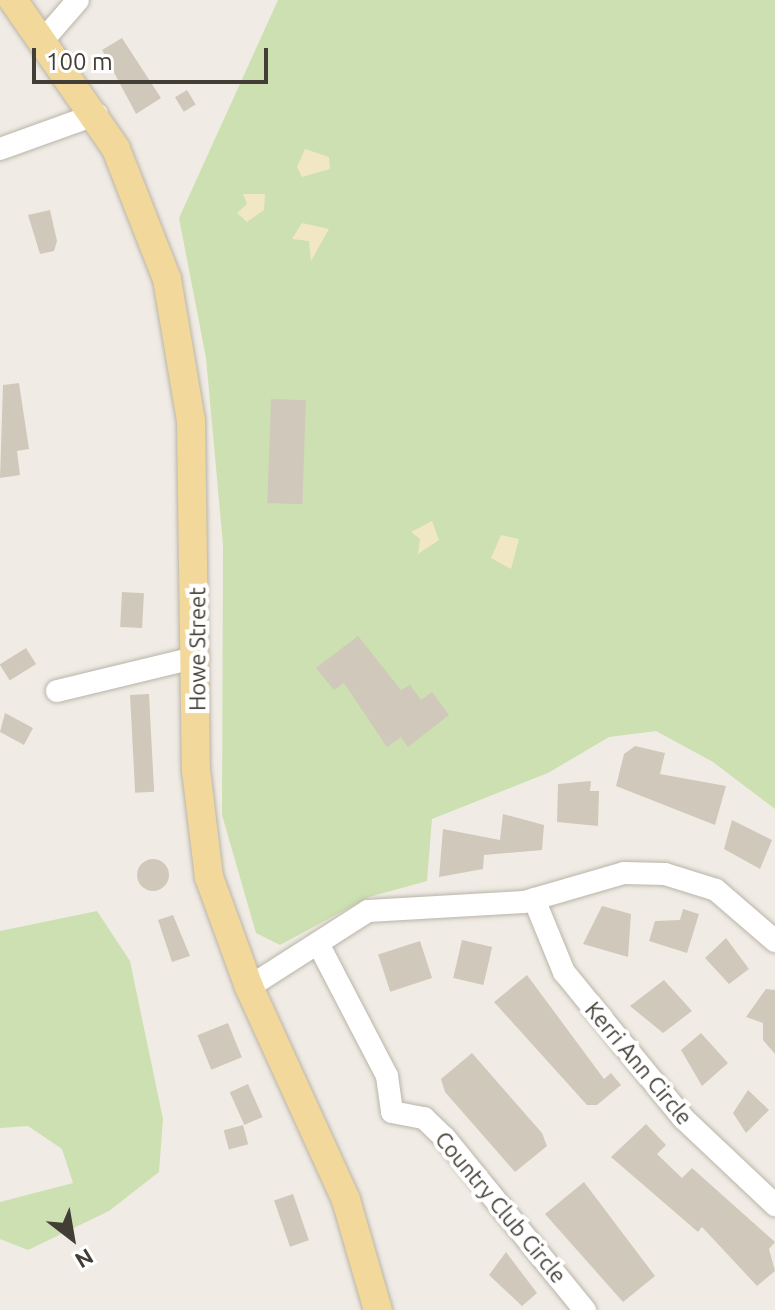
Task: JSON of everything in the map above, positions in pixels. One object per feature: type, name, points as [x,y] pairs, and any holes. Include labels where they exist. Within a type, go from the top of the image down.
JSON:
[{"type":"main road","name":"Howe Street","points":[[13,0],[45,38],[97,114],[149,221],[176,319],[196,489],[196,770],[204,849],[249,987],[346,1200],[378,1310]]},
{"type":"street","points":[[45,38],[78,0]]},
{"type":"street","points":[[0,149],[97,114]]},
{"type":"street","points":[[57,691],[198,657]]},
{"type":"street","points":[[249,987],[355,917],[402,907],[534,899],[611,875],[665,874],[728,897],[775,941]]},
{"type":"street","name":"Kerri Ann Circle","points":[[534,899],[564,972],[683,1118],[775,1205]]},
{"type":"street","points":[[249,987],[323,953],[402,907]]},
{"type":"street","name":"Country Club Circle","points":[[323,953],[387,1076],[392,1112],[424,1118],[445,1138],[585,1310]]},
{"type":"green space","points":[[278,0],[775,0],[775,809],[713,762],[656,731],[609,737],[548,773],[432,819],[427,881],[369,897],[280,945],[256,933],[222,815],[223,545],[206,358],[179,218]]},
{"type":"green space","points":[[97,911],[130,961],[163,1119],[159,1172],[109,1211],[28,1250],[0,1239],[0,1202],[73,1183],[62,1149],[28,1126],[0,1128],[0,931]]},
{"type":"sand","points":[[305,149],[329,157],[330,169],[302,177],[297,167]]},
{"type":"sand","points":[[243,194],[265,194],[264,210],[247,222],[237,213],[247,204]]},
{"type":"sand","points":[[302,223],[329,229],[311,261],[309,241],[292,239]]},
{"type":"sand","points":[[432,521],[439,540],[418,554],[420,539],[411,532]]},
{"type":"sand","points":[[501,535],[519,539],[511,569],[491,558]]},
{"type":"building","points":[[122,38],[161,98],[136,114],[102,50]]},
{"type":"building","points":[[187,90],[196,105],[184,112],[175,97]]},
{"type":"building","points":[[50,210],[57,241],[54,251],[40,254],[28,215]]},
{"type":"building","points":[[19,383],[29,449],[17,451],[20,475],[0,478],[3,385]]},
{"type":"building","points":[[271,399],[306,400],[302,504],[267,503]]},
{"type":"building","points":[[122,592],[144,593],[142,628],[120,627]]},
{"type":"building","points":[[358,636],[401,690],[410,685],[421,700],[432,692],[449,715],[408,747],[401,737],[387,747],[344,683],[334,690],[316,668]]},
{"type":"building","points":[[26,648],[36,664],[10,681],[0,664]]},
{"type":"building","points":[[149,694],[154,792],[135,793],[130,695]]},
{"type":"building","points":[[5,713],[33,728],[24,745],[0,732]]},
{"type":"building","points":[[635,746],[665,753],[660,774],[726,786],[715,825],[616,786],[624,754]]},
{"type":"building","points":[[591,781],[590,791],[599,791],[598,826],[557,822],[558,784]]},
{"type":"building","points":[[503,814],[544,825],[542,850],[484,855],[483,869],[439,877],[443,829],[500,840]]},
{"type":"building","points":[[732,820],[772,840],[760,869],[724,849]]},
{"type":"building","points":[[153,859],[164,864],[169,875],[164,886],[153,891],[142,886],[137,875],[142,864]]},
{"type":"building","points":[[602,906],[631,914],[628,957],[583,944]]},
{"type":"building","points":[[683,909],[699,914],[687,953],[649,941],[655,921],[680,920]]},
{"type":"building","points":[[173,915],[190,956],[172,962],[158,920]]},
{"type":"building","points":[[726,938],[749,969],[729,984],[705,958]]},
{"type":"building","points":[[462,940],[492,947],[483,985],[453,978]]},
{"type":"building","points":[[420,941],[432,978],[390,992],[378,955]]},
{"type":"building","points":[[527,975],[604,1079],[611,1073],[621,1085],[597,1105],[587,1105],[494,1002]]},
{"type":"building","points":[[664,980],[692,1011],[663,1033],[630,1006]]},
{"type":"building","points":[[766,989],[775,990],[775,1054],[763,1040],[763,1023],[746,1017]]},
{"type":"building","points":[[228,1023],[242,1057],[211,1070],[197,1035]]},
{"type":"building","points":[[701,1033],[728,1063],[702,1086],[681,1050]]},
{"type":"building","points":[[472,1053],[542,1133],[547,1146],[515,1172],[445,1092],[441,1079]]},
{"type":"building","points":[[248,1084],[263,1117],[244,1125],[230,1092]]},
{"type":"building","points":[[748,1090],[769,1110],[746,1133],[733,1113]]},
{"type":"building","points":[[646,1124],[666,1145],[657,1154],[682,1178],[692,1168],[775,1242],[769,1249],[775,1271],[757,1286],[702,1227],[698,1232],[611,1157]]},
{"type":"building","points":[[243,1125],[248,1144],[229,1149],[224,1130]]},
{"type":"building","points":[[584,1182],[655,1276],[623,1302],[545,1214]]},
{"type":"building","points":[[293,1194],[309,1240],[290,1247],[274,1201]]},
{"type":"building","points":[[506,1252],[537,1293],[522,1306],[489,1275]]}]
